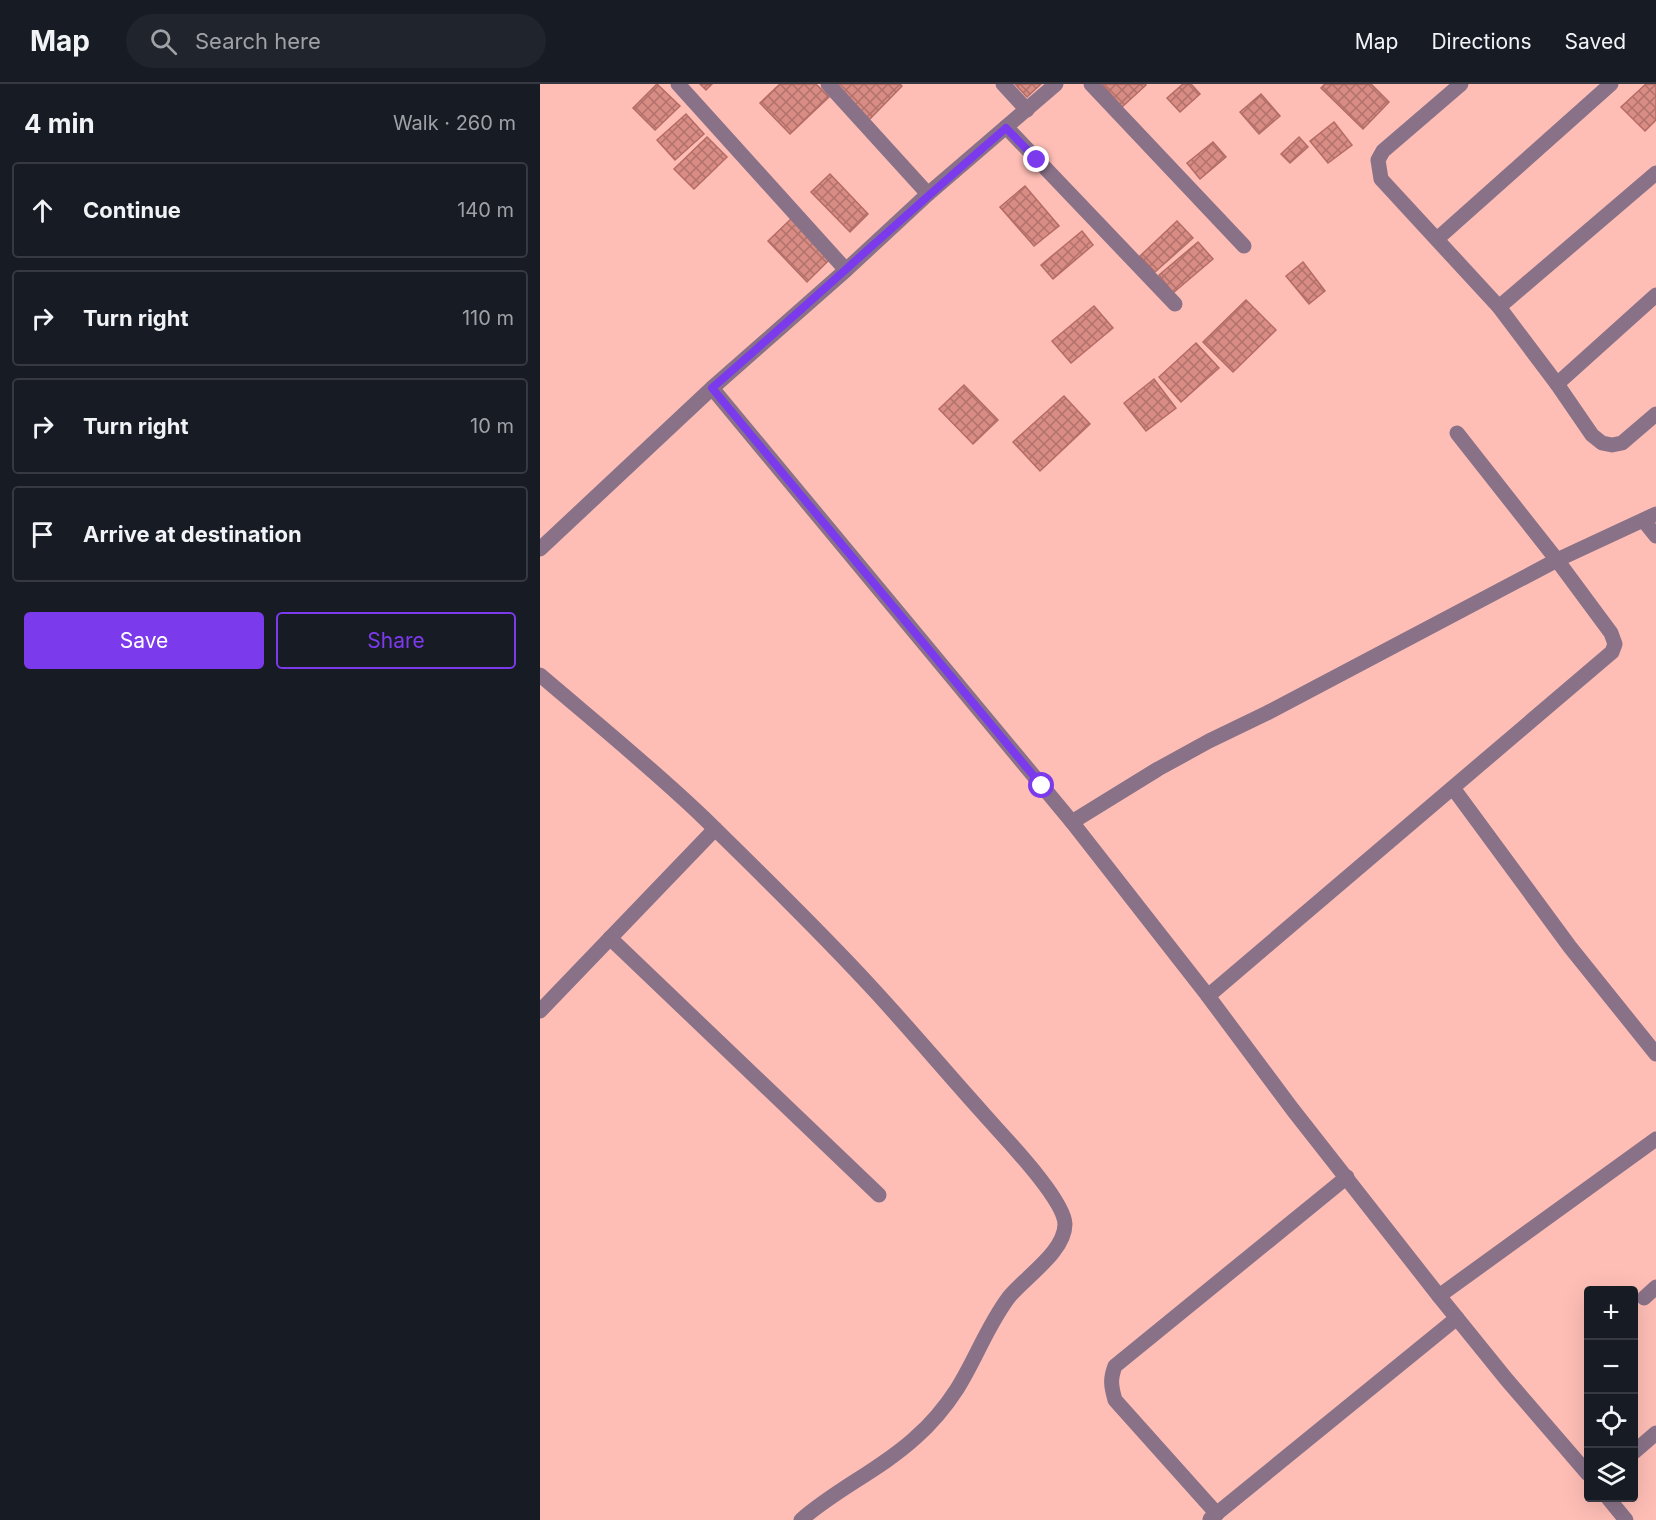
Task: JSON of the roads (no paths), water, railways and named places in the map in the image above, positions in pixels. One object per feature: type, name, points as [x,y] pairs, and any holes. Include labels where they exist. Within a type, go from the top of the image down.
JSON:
[{"type":"street","points":[[678,84],[846,270]]},
{"type":"street","points":[[828,84],[928,194]]},
{"type":"street","points":[[1003,84],[1027,110]]},
{"type":"street","points":[[543,539],[846,270],[928,194],[1056,84]]},
{"type":"street","points":[[1091,84],[1244,246]]},
{"type":"street","points":[[1461,84],[1383,151],[1378,160],[1381,178],[1499,307],[1592,435],[1612,446],[1622,443],[1656,414]]},
{"type":"street","points":[[1437,239],[1611,84]]},
{"type":"street","points":[[1006,128],[1175,304]]},
{"type":"street","points":[[1499,307],[1656,173]]},
{"type":"street","points":[[1557,384],[1656,296]]},
{"type":"street","points":[[712,388],[1072,822],[1456,1318],[1584,1469]]},
{"type":"street","points":[[1208,996],[1612,652],[1615,644],[1611,633],[1457,433]]},
{"type":"street","points":[[1072,822],[1158,769],[1209,741],[1267,713],[1557,560],[1650,518],[1656,536]]},
{"type":"street","points":[[540,675],[649,768],[715,829],[873,989],[1054,1198],[1062,1211],[1065,1225],[1059,1246],[1010,1297],[987,1331],[957,1389],[918,1435],[898,1453],[814,1508],[801,1520]]},
{"type":"street","points":[[1453,788],[1570,947],[1656,1054]]},
{"type":"street","points":[[540,1011],[715,829]]},
{"type":"street","points":[[610,938],[879,1195]]},
{"type":"street","points":[[1439,1296],[1656,1139]]},
{"type":"street","points":[[1347,1177],[1115,1366],[1110,1386],[1115,1400],[1214,1517],[1456,1318]]},
{"type":"street","points":[[1644,1298],[1656,1287]]},
{"type":"street","points":[[1638,1449],[1656,1433]]},
{"type":"street","points":[[1612,1502],[1626,1520]]},
{"type":"street","points":[[814,1508],[825,1520]]}]
